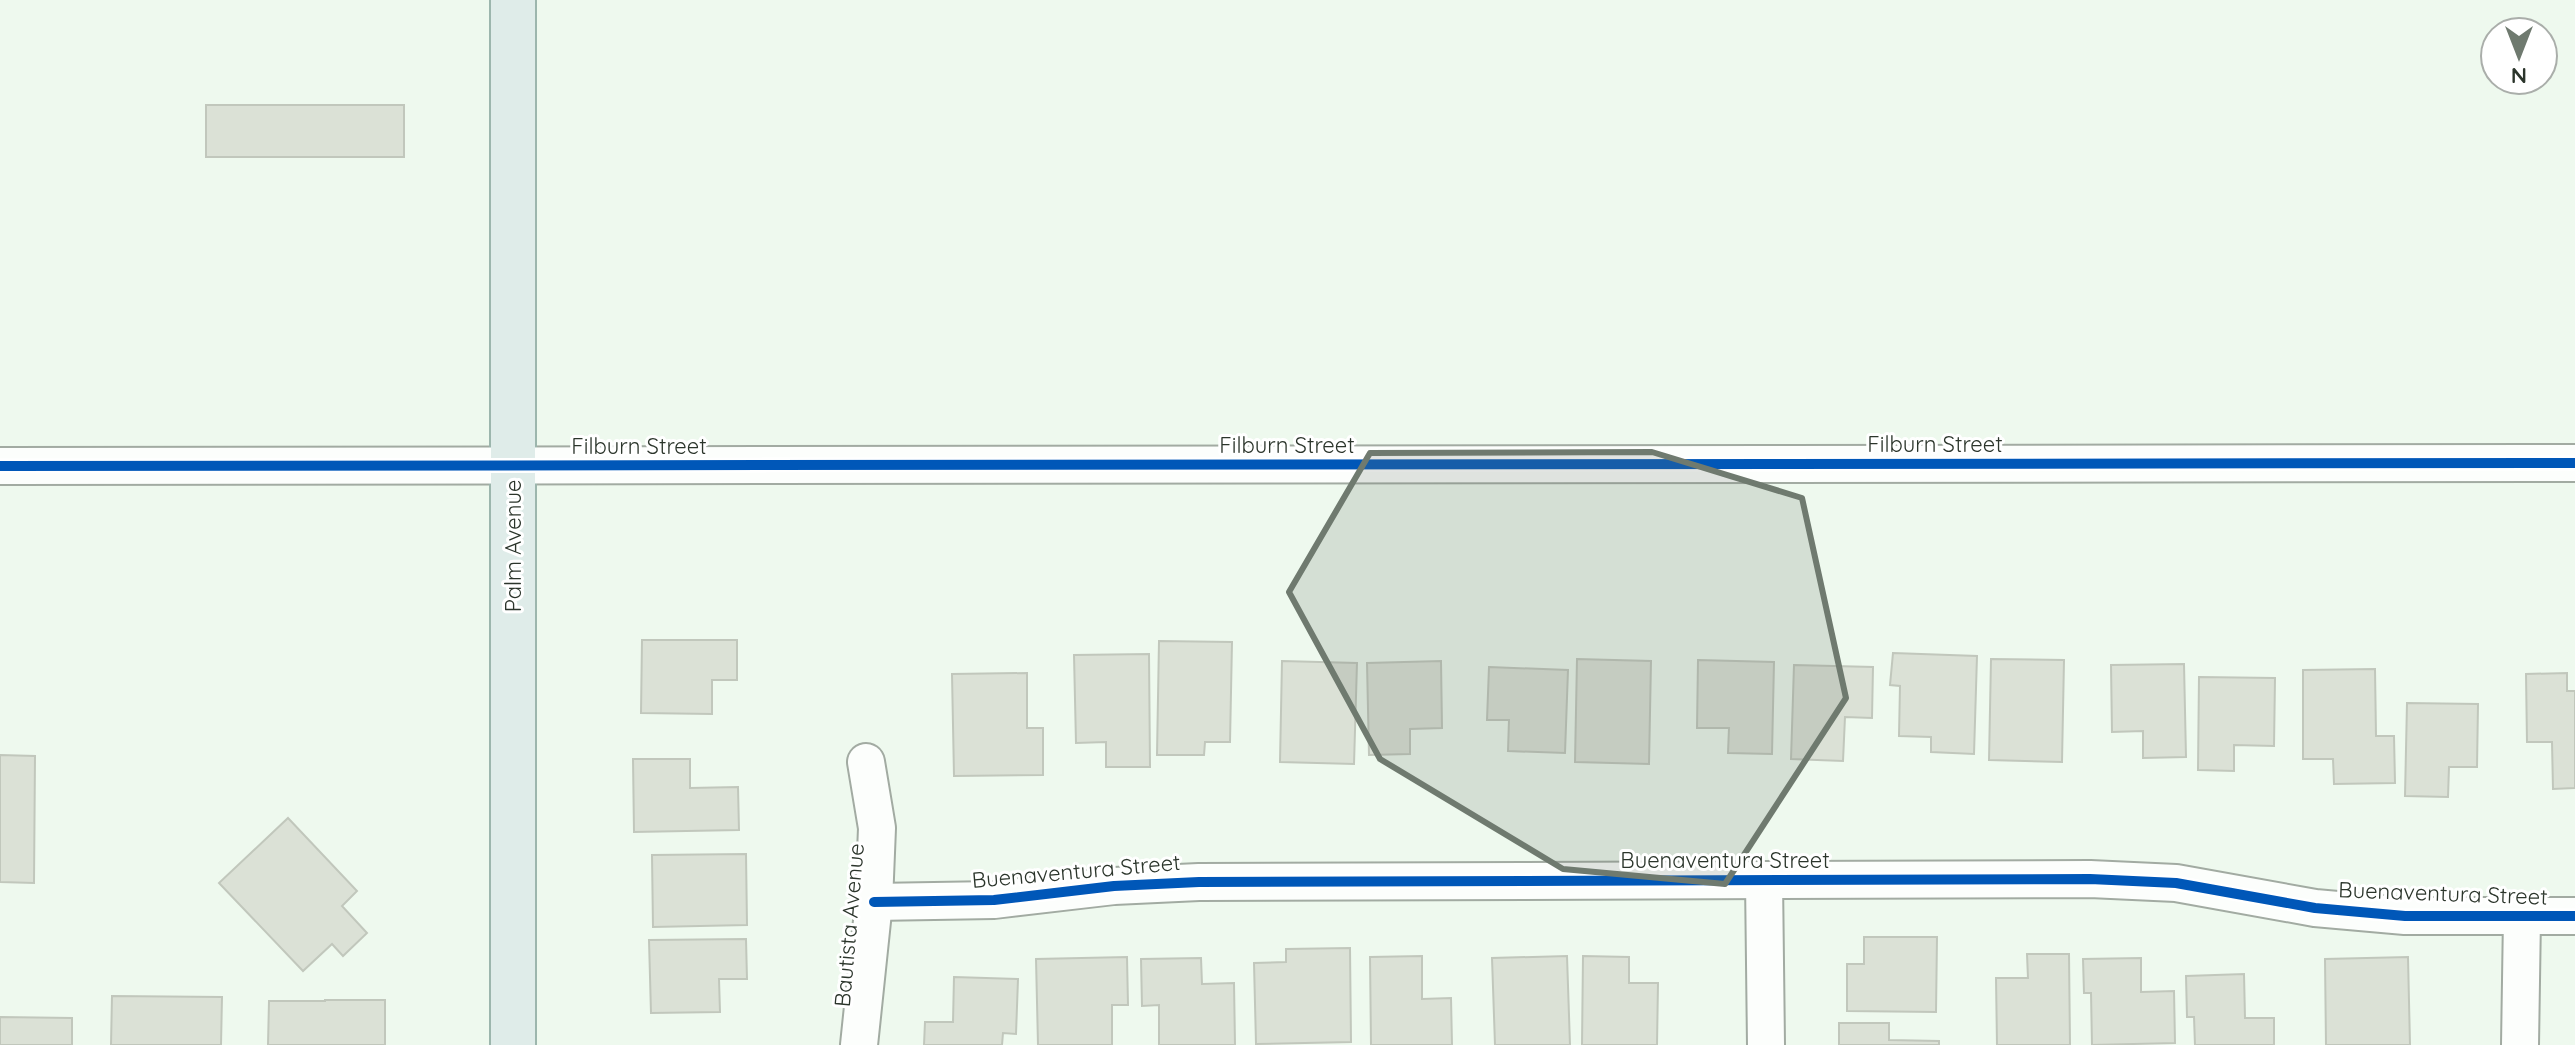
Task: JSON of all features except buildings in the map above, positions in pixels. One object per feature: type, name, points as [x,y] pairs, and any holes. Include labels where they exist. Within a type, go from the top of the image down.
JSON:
[{"type":"main road","name":"Palm Avenue","points":[[513,0],[513,1045]]},
{"type":"street","name":"Filburn Street","points":[[0,466],[2575,463]]},
{"type":"street","name":"Bautista Avenue","points":[[859,1045],[874,902],[877,828],[866,762]]},
{"type":"street","name":"Buenaventura Street","points":[[874,902],[994,900],[1114,886],[1199,882],[2105,879],[2176,883],[2315,908],[2405,916],[2575,916]]},
{"type":"street","points":[[1764,880],[1766,1045]]},
{"type":"street","points":[[2520,1045],[2522,917]]},
{"type":"highlighted area","points":[[1652,452],[1802,498],[1846,698],[1725,884],[1563,869],[1380,759],[1289,592],[1370,453]]},
{"type":"cycle path","points":[[0,466],[2575,463]]},
{"type":"cycle path","points":[[874,902],[994,900],[1114,886],[1199,882],[2090,879],[2176,883],[2315,908],[2405,916],[2575,916]]}]
